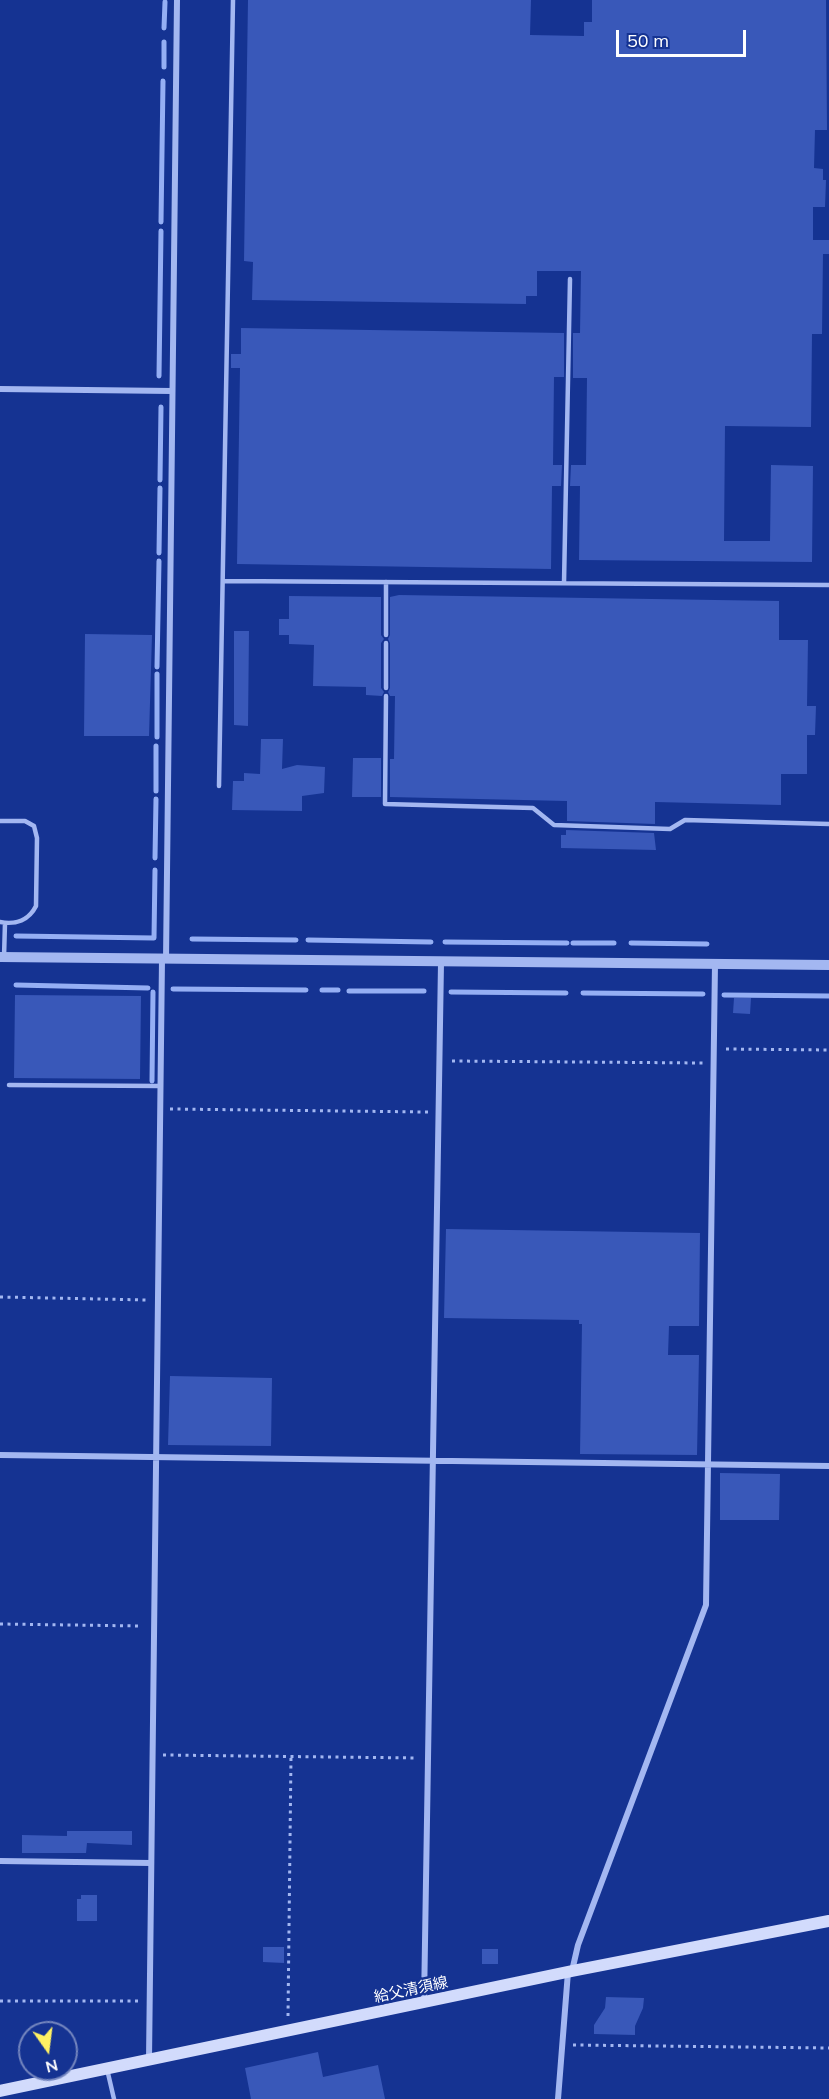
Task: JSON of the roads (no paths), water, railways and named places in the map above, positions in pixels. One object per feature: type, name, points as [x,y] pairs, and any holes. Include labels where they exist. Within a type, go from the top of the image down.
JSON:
[{"type":"main road","name":"給父清須線","points":[[0,2091],[570,1972],[829,1921]]},
{"type":"street","points":[[149,2059],[160,1086],[164,959],[177,0]]},
{"type":"street","points":[[0,389],[172,391]]},
{"type":"street","points":[[2,957],[829,965]]},
{"type":"street","points":[[424,2003],[441,963]]},
{"type":"street","points":[[558,2099],[570,1972],[578,1945],[705,1605],[715,963]]},
{"type":"street","points":[[0,1455],[829,1466]]},
{"type":"street","points":[[0,1861],[151,1863]]},
{"type":"lane","points":[[219,786],[233,0]]},
{"type":"lane","points":[[564,583],[570,279]]},
{"type":"lane","points":[[223,581],[829,585]]},
{"type":"lane","points":[[386,582],[386,634]]},
{"type":"lane","points":[[386,643],[386,687]]},
{"type":"lane","points":[[386,696],[385,804],[533,808],[554,825],[670,829],[686,820],[829,824]]},
{"type":"lane","points":[[0,821],[25,821],[34,826],[37,838],[36,906],[31,916],[17,923],[3,923],[2,957]]},
{"type":"lane","points":[[9,1085],[160,1086]]},
{"type":"lane","points":[[107,2068],[114,2099]]},
{"type":"waterway","points":[[164,28],[165,2]]},
{"type":"waterway","points":[[164,42],[164,67]]},
{"type":"waterway","points":[[161,222],[163,81]]},
{"type":"waterway","points":[[159,376],[161,231]]},
{"type":"waterway","points":[[160,480],[161,407]]},
{"type":"waterway","points":[[159,553],[160,488]]},
{"type":"waterway","points":[[157,667],[159,561]]},
{"type":"waterway","points":[[157,674],[157,737]]},
{"type":"waterway","points":[[156,746],[156,791]]},
{"type":"waterway","points":[[155,858],[156,799]]},
{"type":"waterway","points":[[16,936],[154,938],[155,870]]},
{"type":"waterway","points":[[192,939],[296,940]]},
{"type":"waterway","points":[[308,940],[431,942]]},
{"type":"waterway","points":[[445,942],[567,943]]},
{"type":"waterway","points":[[573,943],[614,943]]},
{"type":"waterway","points":[[631,943],[707,944]]},
{"type":"waterway","points":[[16,985],[148,988]]},
{"type":"waterway","points":[[173,989],[306,990]]},
{"type":"waterway","points":[[322,990],[338,990]]},
{"type":"waterway","points":[[349,991],[424,991]]},
{"type":"waterway","points":[[152,1081],[153,992]]},
{"type":"waterway","points":[[451,992],[566,993]]},
{"type":"waterway","points":[[583,993],[703,994]]},
{"type":"waterway","points":[[724,995],[829,996]]}]
